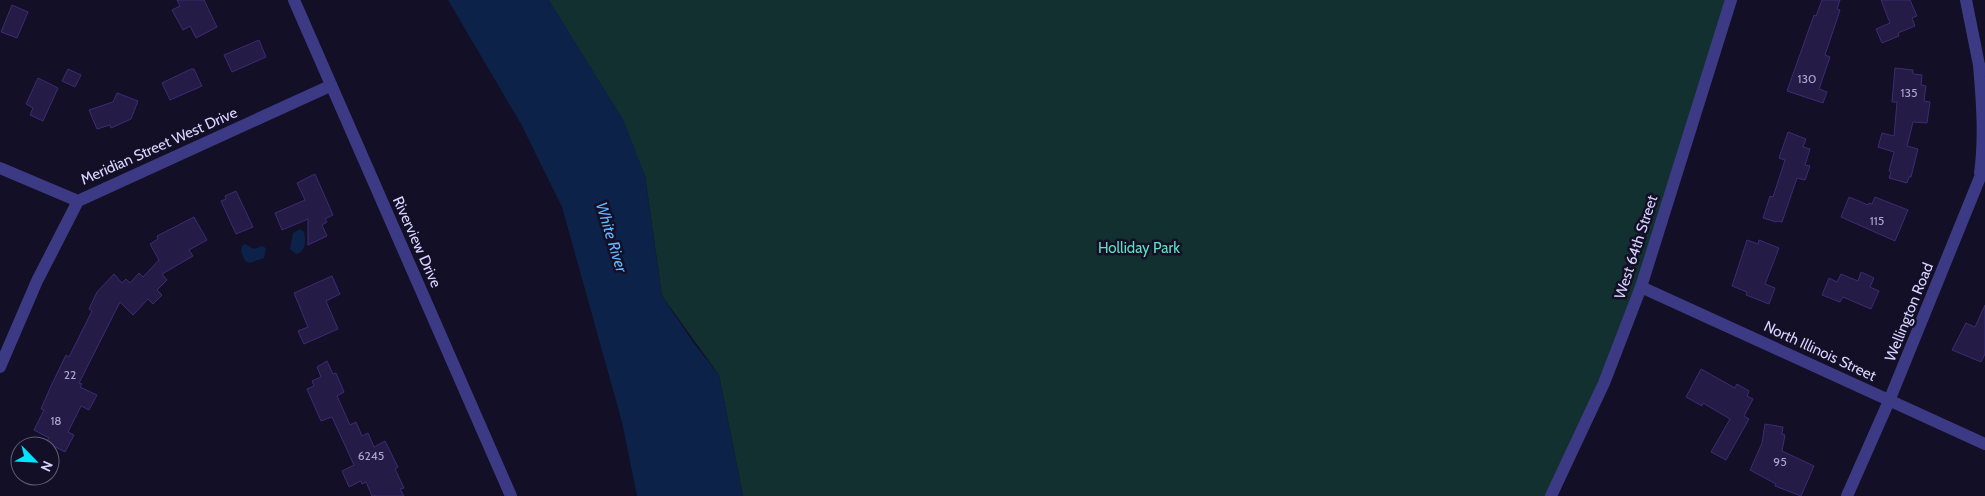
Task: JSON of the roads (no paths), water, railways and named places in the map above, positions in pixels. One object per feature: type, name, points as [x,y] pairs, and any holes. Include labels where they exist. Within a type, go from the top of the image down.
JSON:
[{"type":"street","name":"Riverview Drive","points":[[294,0],[511,496]]},
{"type":"street","name":"West 64th Street","points":[[1551,496],[1604,383],[1641,287],[1731,0]]},
{"type":"street","points":[[1966,0],[1982,70],[1984,136],[1983,163],[1979,181]]},
{"type":"street","name":"Meridian Street West Drive","points":[[0,168],[78,201],[330,86]]},
{"type":"street","name":"Wellington Road","points":[[1847,496],[1890,401],[1985,166]]},
{"type":"street","points":[[0,367],[37,281],[78,201]]},
{"type":"street","name":"North Illinois Street","points":[[1641,287],[1985,444]]},
{"type":"water","name":"White River","points":[[448,0],[549,0],[624,121],[645,176],[662,296],[693,342],[719,375],[743,496],[637,496],[622,422],[562,207],[521,124]]},
{"type":"water","points":[[300,229],[304,232],[305,239],[302,251],[296,254],[290,249],[293,233]]},
{"type":"water","points":[[245,244],[254,249],[262,246],[266,248],[264,258],[250,263],[245,261],[241,252],[242,246]]},
{"type":"park label","name":"Holliday Park","points":[[1139,248]]}]
